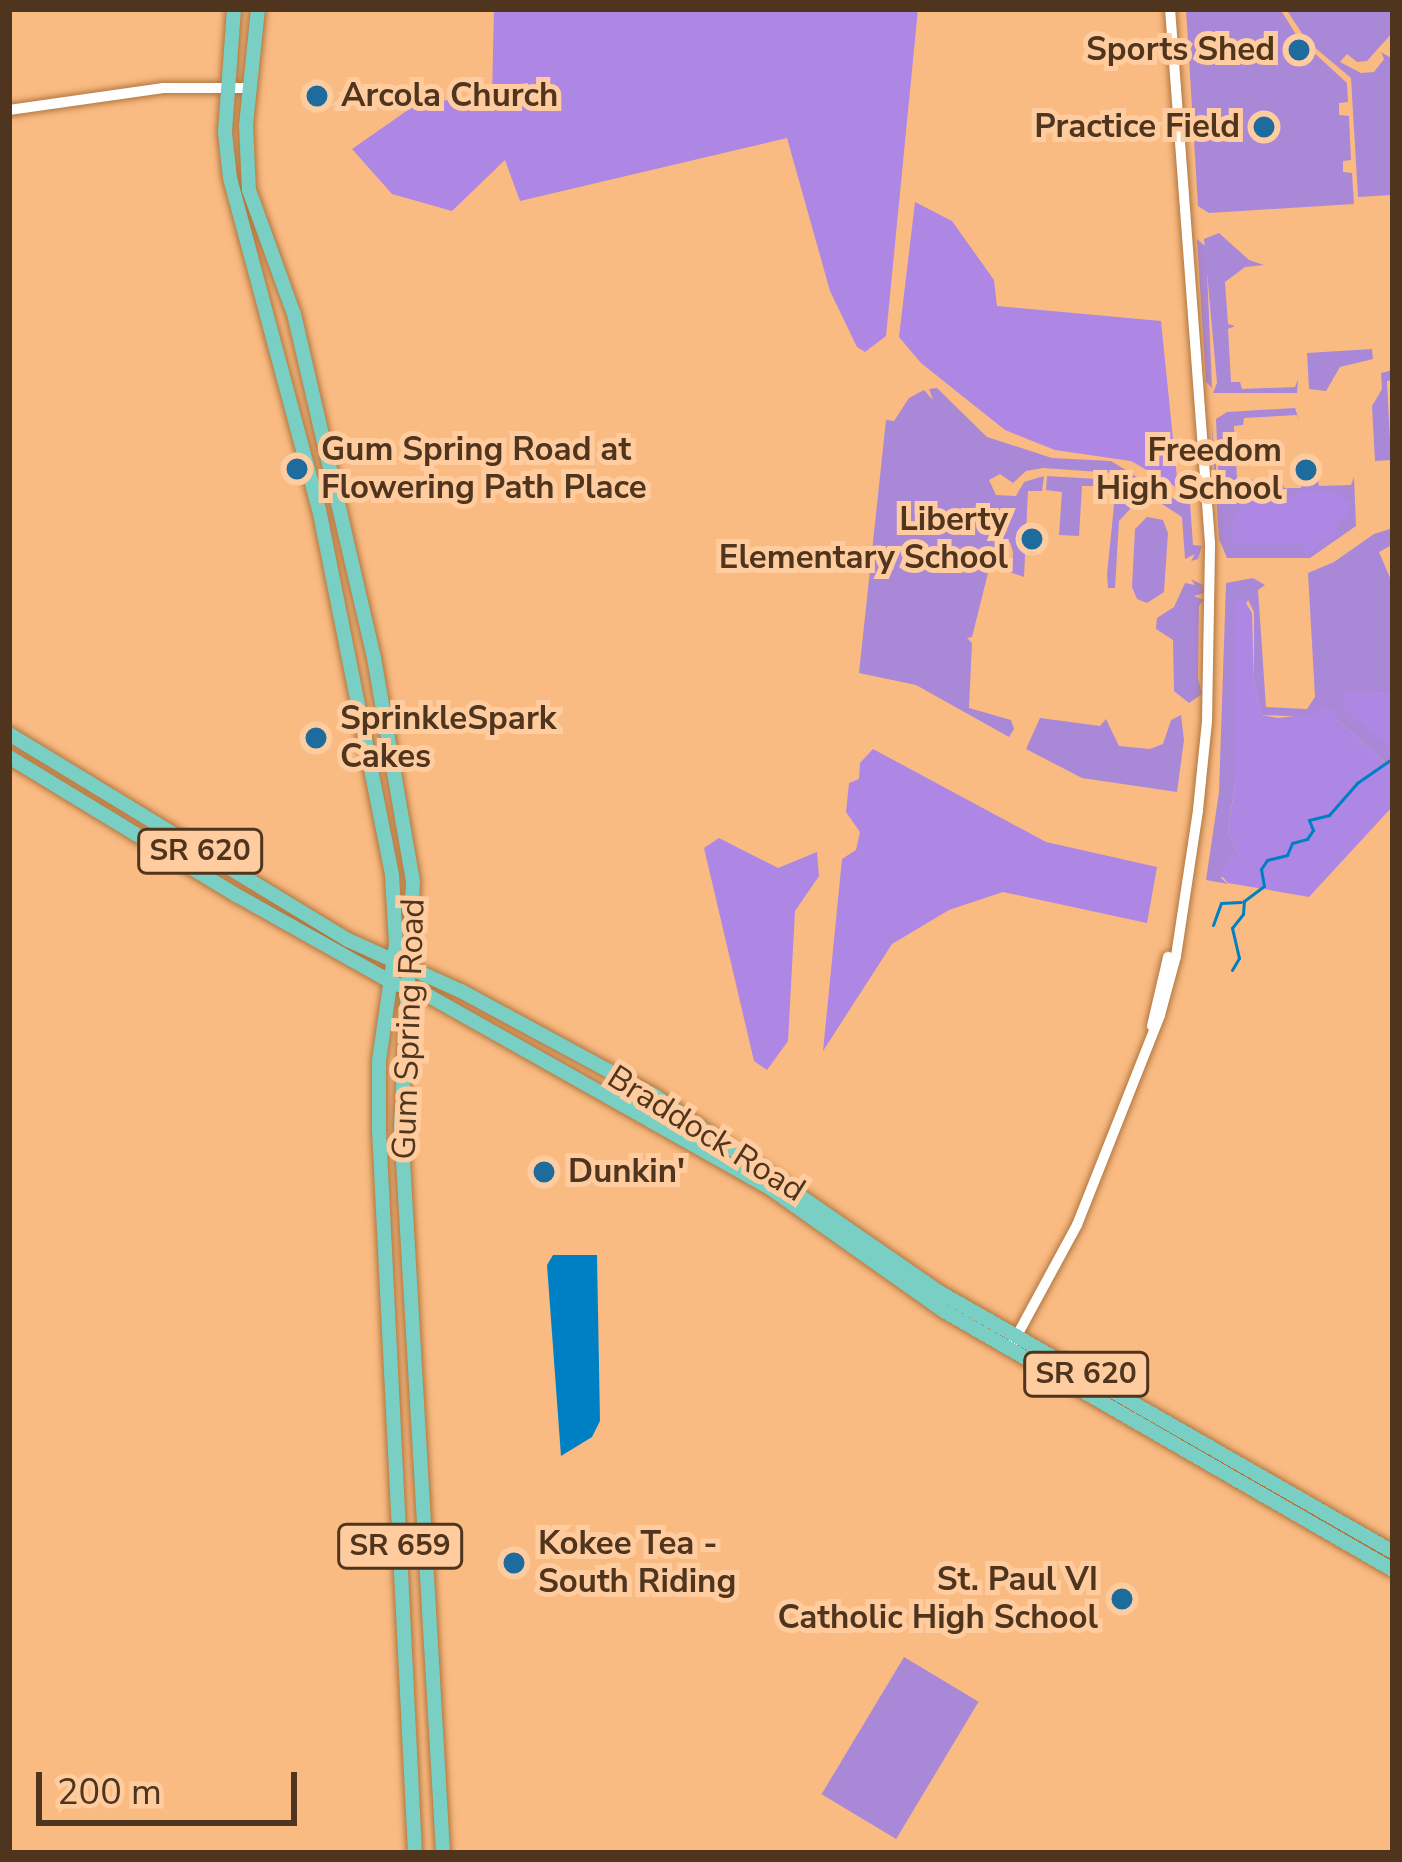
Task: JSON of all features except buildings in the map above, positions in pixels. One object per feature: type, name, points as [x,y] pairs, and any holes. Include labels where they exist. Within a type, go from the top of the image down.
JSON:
[{"type":"main road","name":"Gum Spring Road","points":[[233,9],[226,87],[227,159],[240,226],[308,465],[392,875],[394,964],[379,1060],[379,1130],[415,1853]]},
{"type":"main road","name":"Gum Spring Road","points":[[258,9],[249,88],[249,190],[294,314],[396,773],[416,906],[401,1126],[442,1853]]},
{"type":"main road","name":"Braddock Road","points":[[9,734],[394,964],[461,991],[655,1096],[1014,1342],[1393,1570]]},
{"type":"main road","name":"Braddock Road","points":[[9,757],[391,982],[770,1188],[906,1287],[1393,1552]]},
{"type":"main road","points":[[31,771],[51,770],[98,798],[112,798]]},
{"type":"main road","points":[[172,856],[181,853],[239,883],[251,881]]},
{"type":"main road","points":[[622,1105],[643,1106],[745,1154]]},
{"type":"street","points":[[1014,1342],[1076,1225],[1168,990],[1205,743],[1211,569],[1170,9]]},
{"type":"street","points":[[9,110],[132,91],[249,88]]},
{"type":"shaded area","points":[[494,9],[918,9],[886,336],[865,352],[857,347],[830,291],[787,138],[520,201],[505,160],[452,211],[392,194],[352,149],[418,103],[492,96]]},
{"type":"shaded area","points":[[1186,9],[1280,9],[1299,39],[1347,83],[1348,102],[1339,103],[1339,115],[1349,116],[1351,160],[1343,161],[1343,172],[1352,173],[1354,204],[1209,213],[1198,206]]},
{"type":"shaded area","points":[[1286,9],[1393,9],[1393,32],[1367,61],[1357,62],[1347,54],[1340,62],[1361,73],[1374,72],[1384,59],[1381,52],[1393,59],[1393,195],[1358,197],[1351,78],[1307,41]]},
{"type":"shaded area","points":[[915,202],[952,221],[994,280],[997,306],[1161,321],[1178,488],[1131,461],[1055,450],[1005,430],[921,363],[899,337]]},
{"type":"shaded area","points":[[1219,233],[1249,260],[1264,265],[1245,267],[1225,282],[1228,324],[1235,326],[1228,329],[1231,382],[1240,382],[1242,389],[1295,387],[1298,379],[1297,393],[1213,393],[1217,383],[1204,239]]},
{"type":"shaded area","points":[[1197,239],[1206,247],[1212,388],[1206,382]]},
{"type":"shaded area","points":[[1372,349],[1373,359],[1340,367],[1326,391],[1309,389],[1307,353]]},
{"type":"shaded area","points":[[1393,370],[1393,380],[1387,381],[1391,460],[1375,461],[1372,406],[1382,389],[1381,373]]},
{"type":"shaded area","points":[[937,388],[987,437],[1052,458],[1111,461],[1171,498],[1183,497],[1190,503],[1193,545],[1202,546],[1198,559],[1191,561],[1195,554],[1185,559],[1182,517],[1159,502],[1139,503],[1114,473],[1043,468],[1026,471],[1013,483],[1000,474],[989,480],[996,495],[1016,496],[1024,482],[1044,476],[1042,491],[1028,491],[1024,577],[998,568],[1012,567],[1013,552],[1010,542],[996,541],[972,637],[967,638],[972,643],[969,708],[1011,720],[1014,729],[1009,737],[916,685],[859,673],[886,420],[894,421],[909,398],[924,390],[933,400],[929,389]]},
{"type":"shaded area","points":[[1295,408],[1300,422],[1297,415],[1244,418],[1243,425],[1234,426],[1237,479],[1282,481],[1284,488],[1301,488],[1303,480],[1318,479],[1319,486],[1351,485],[1354,477],[1356,526],[1310,558],[1227,558],[1219,539],[1211,418],[1220,507],[1216,419],[1227,412]]},
{"type":"shaded area","points":[[1047,476],[1097,479],[1096,486],[1082,486],[1079,536],[1059,535],[1062,492],[1046,490]]},
{"type":"shaded area","points":[[1100,479],[1115,483],[1132,507],[1119,521],[1115,588],[1108,588],[1107,574],[1116,486],[1100,487]]},
{"type":"shaded area","points":[[1235,489],[1291,497],[1305,490],[1332,491],[1350,502],[1349,514],[1339,523],[1334,539],[1321,539],[1312,554],[1301,552],[1307,543],[1238,544],[1231,537],[1234,513],[1248,503],[1235,501]]},
{"type":"shaded area","points":[[1147,517],[1163,520],[1168,533],[1164,592],[1147,603],[1137,599],[1132,587],[1135,529]]},
{"type":"shaded area","points":[[1393,528],[1392,545],[1379,552],[1393,585],[1393,694],[1341,693],[1393,750],[1393,770],[1335,718],[1261,715],[1254,681],[1254,612],[1248,600],[1237,620],[1236,775],[1228,833],[1240,859],[1221,878],[1228,884],[1206,880],[1219,792],[1226,583],[1253,578],[1265,585],[1258,590],[1266,707],[1307,709],[1315,697],[1308,573]]},
{"type":"shaded area","points":[[1191,579],[1203,585],[1204,593],[1194,596],[1204,600],[1199,606],[1202,694],[1189,703],[1174,691],[1173,640],[1156,629],[1157,618],[1174,607],[1185,583],[1195,585]]},
{"type":"shaded area","points":[[1243,598],[1252,613],[1254,681],[1261,715],[1278,718],[1313,714],[1318,707],[1335,709],[1335,718],[1393,770],[1393,806],[1309,897],[1228,883],[1219,873],[1231,856],[1239,857],[1228,833],[1236,775],[1234,611],[1236,600]]},
{"type":"shaded area","points":[[1341,692],[1393,694],[1393,750],[1345,709]]},
{"type":"shaded area","points":[[1181,715],[1184,740],[1177,792],[1082,778],[1026,749],[1040,718],[1100,726],[1106,719],[1119,746],[1150,749],[1163,744],[1171,720]]},
{"type":"shaded area","points":[[873,749],[1046,842],[1157,867],[1147,923],[1003,892],[949,910],[892,944],[823,1051],[842,859],[856,850],[860,832],[846,812],[849,783],[859,779],[860,763]]},
{"type":"shaded area","points":[[719,838],[778,868],[817,852],[819,876],[795,911],[788,1041],[767,1070],[754,1061],[704,848]]},
{"type":"shaded area","points":[[904,1657],[979,1702],[896,1839],[822,1794]]},
{"type":"water","points":[[553,1255],[597,1255],[600,1421],[592,1437],[561,1456],[547,1265]]},
{"type":"waterway","points":[[1232,970],[1239,958],[1232,928],[1243,914],[1244,901],[1264,886],[1261,869],[1267,860],[1287,855],[1292,843],[1307,839],[1313,830],[1309,820],[1329,815],[1357,783],[1393,758]]},
{"type":"waterway","points":[[1213,925],[1221,903],[1241,902]]},
{"type":"place","name":"Sports Shed","points":[[1299,50]]},
{"type":"place","name":"Arcola Church","points":[[317,96]]},
{"type":"place","name":"Practice Field","points":[[1264,127]]},
{"type":"place","name":"Gum Spring Road at Flowering Path Place","points":[[297,469]]},
{"type":"place","name":"Freedom High School","points":[[1306,470]]},
{"type":"place","name":"Liberty Elementary School","points":[[1032,539]]},
{"type":"place","name":"SprinkleSpark Cakes","points":[[316,738]]},
{"type":"place","name":"Dunkin'","points":[[544,1172]]},
{"type":"place","name":"Kokee Tea - South Riding","points":[[514,1563]]},
{"type":"place","name":"St. Paul VI Catholic High School","points":[[1122,1599]]}]
